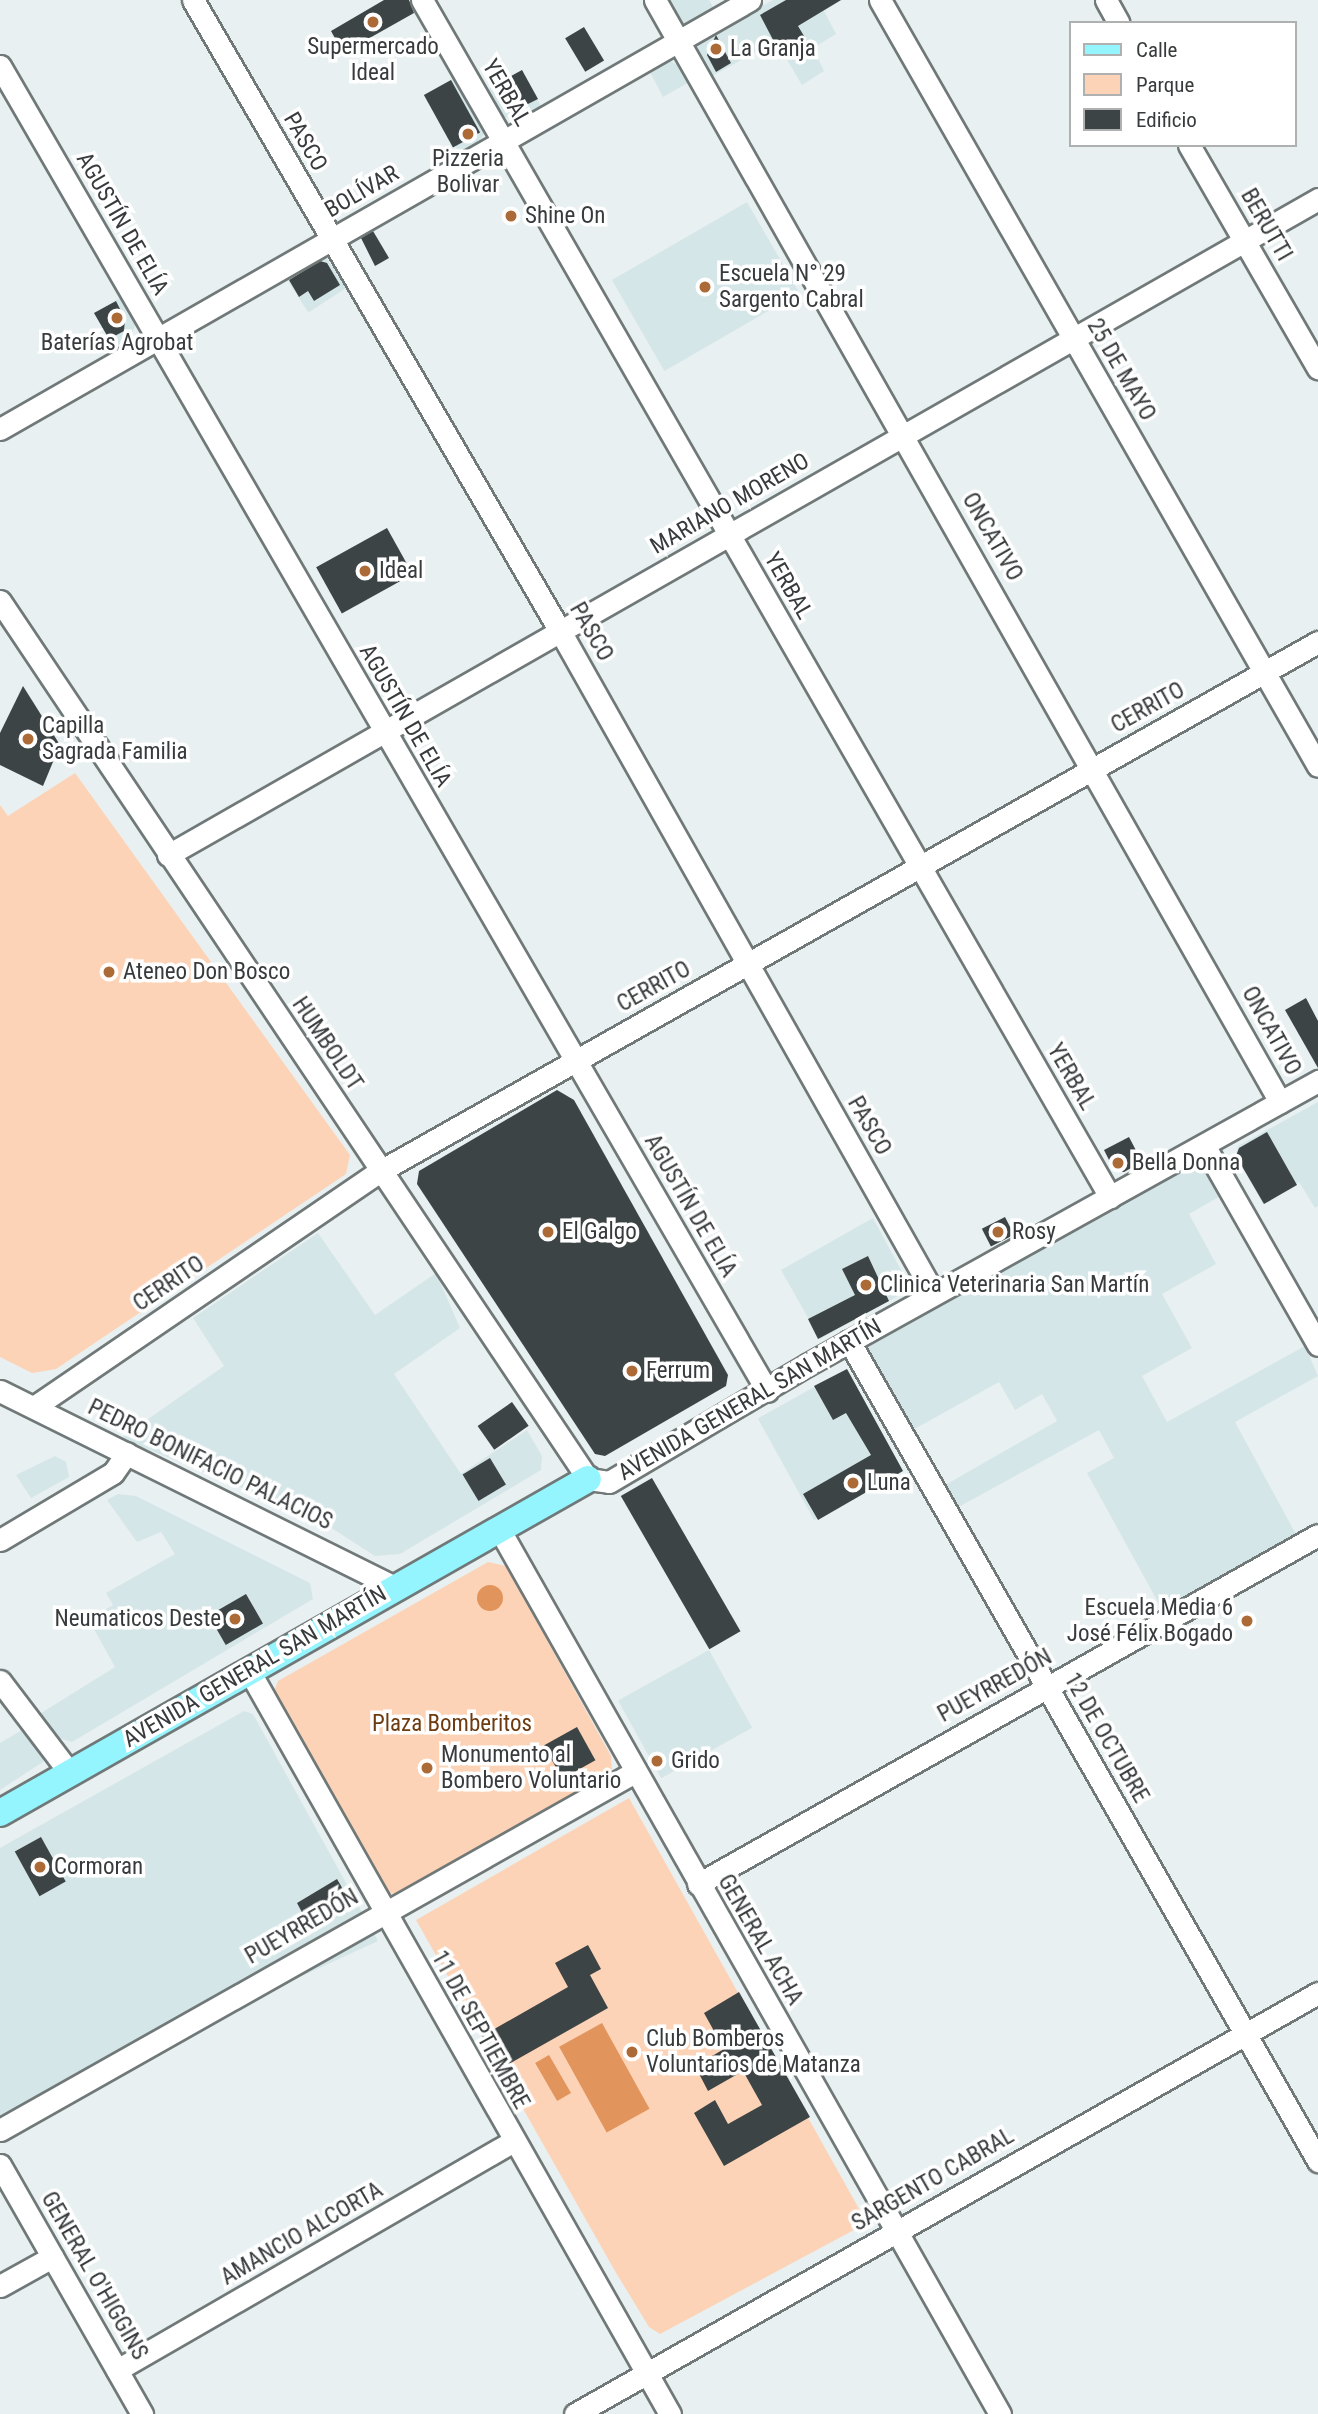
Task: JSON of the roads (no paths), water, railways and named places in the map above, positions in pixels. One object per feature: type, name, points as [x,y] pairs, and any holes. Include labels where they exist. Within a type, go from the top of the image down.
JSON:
[{"type":"main road","name":"AVENIDA GENERAL SAN MARTÍN","points":[[0,1813],[248,1669],[588,1479]]},
{"type":"street","name":"PASCO","points":[[193,0],[560,631],[934,1294]]},
{"type":"street","name":"YERBAL","points":[[422,0],[1110,1197]]},
{"type":"street","name":"ONCATIVO","points":[[655,0],[1094,768],[1280,1102]]},
{"type":"street","name":"BOLÍVAR","points":[[0,429],[750,0]]},
{"type":"street","name":"25 DE MAYO","points":[[880,0],[1318,766]]},
{"type":"street","points":[[1106,0],[1118,21]]},
{"type":"street","name":"AGUSTÍN DE ELÍA","points":[[0,66],[767,1391]]},
{"type":"street","name":"BERUTTI","points":[[1190,147],[1318,368]]},
{"type":"street","name":"MARIANO MORENO","points":[[169,855],[1318,199]]},
{"type":"street","name":"HUMBOLDT","points":[[0,601],[588,1479]]},
{"type":"street","name":"CERRITO","points":[[34,1407],[382,1170],[1318,642]]},
{"type":"street","name":"AVENIDA GENERAL SAN MARTÍN","points":[[588,1479],[609,1482],[849,1341],[1318,1081]]},
{"type":"street","points":[[1204,1145],[1318,1345]]},
{"type":"street","name":"12 DE OCTUBRE","points":[[849,1341],[1318,2161]]},
{"type":"street","name":"PEDRO BONIFACIO PALACIOS","points":[[0,1391],[395,1587]]},
{"type":"street","points":[[0,1540],[113,1473],[127,1453]]},
{"type":"street","name":"GENERAL ACHA","points":[[498,1527],[633,1773],[1000,2414]]},
{"type":"street","name":"PUEYRREDÓN","points":[[698,1884],[1318,1535]]},
{"type":"street","name":"11 DE SEPTIEMBRE","points":[[248,1669],[512,2142],[670,2414]]},
{"type":"street","points":[[0,1681],[69,1772]]},
{"type":"street","name":"PUEYRREDÓN","points":[[0,2130],[383,1911],[633,1773]]},
{"type":"street","name":"SARGENTO CABRAL","points":[[575,2414],[1318,1993]]},
{"type":"street","name":"AMANCIO ALCORTA","points":[[117,2370],[512,2142]]},
{"type":"street","name":"GENERAL O'HIGGINS","points":[[0,2165],[142,2414]]},
{"type":"street","points":[[0,2286],[52,2257]]},
{"type":"place","name":"Supermercado Ideal","points":[[373,22]]},
{"type":"place","name":"La Granja","points":[[716,49]]},
{"type":"place","name":"Pizzeria Bolivar","points":[[468,134]]},
{"type":"place","name":"Shine On","points":[[511,216]]},
{"type":"place","name":"Escuela N° 29 Sargento Cabral","points":[[705,287]]},
{"type":"place","name":"Baterías Agrobat","points":[[117,318]]},
{"type":"place","name":"Ideal","points":[[365,571]]},
{"type":"place","name":"Capilla Sagrada Familia","points":[[28,739]]},
{"type":"place","name":"Ateneo Don Bosco","points":[[109,972]]},
{"type":"place","name":"Bella Donna","points":[[1118,1163]]},
{"type":"place","name":"El Galgo","points":[[548,1232]]},
{"type":"place","name":"Rosy","points":[[998,1232]]},
{"type":"place","name":"Clinica Veterinaria San Martín","points":[[866,1285]]},
{"type":"place","name":"Ferrum","points":[[632,1371]]},
{"type":"place","name":"Luna","points":[[853,1483]]},
{"type":"place","name":"Neumaticos Deste","points":[[235,1619]]},
{"type":"place","name":"Escuela Media 6 José Félix Bogado","points":[[1247,1621]]},
{"type":"place","name":"Grido","points":[[657,1761]]},
{"type":"place","name":"Monumento al Bombero Voluntario","points":[[427,1768]]},
{"type":"place","name":"Cormoran","points":[[40,1867]]},
{"type":"place","name":"Club Bomberos Voluntarios de Matanza","points":[[632,2052]]},
{"type":"park label","name":"Plaza Bomberitos","points":[[452,1724]]}]
